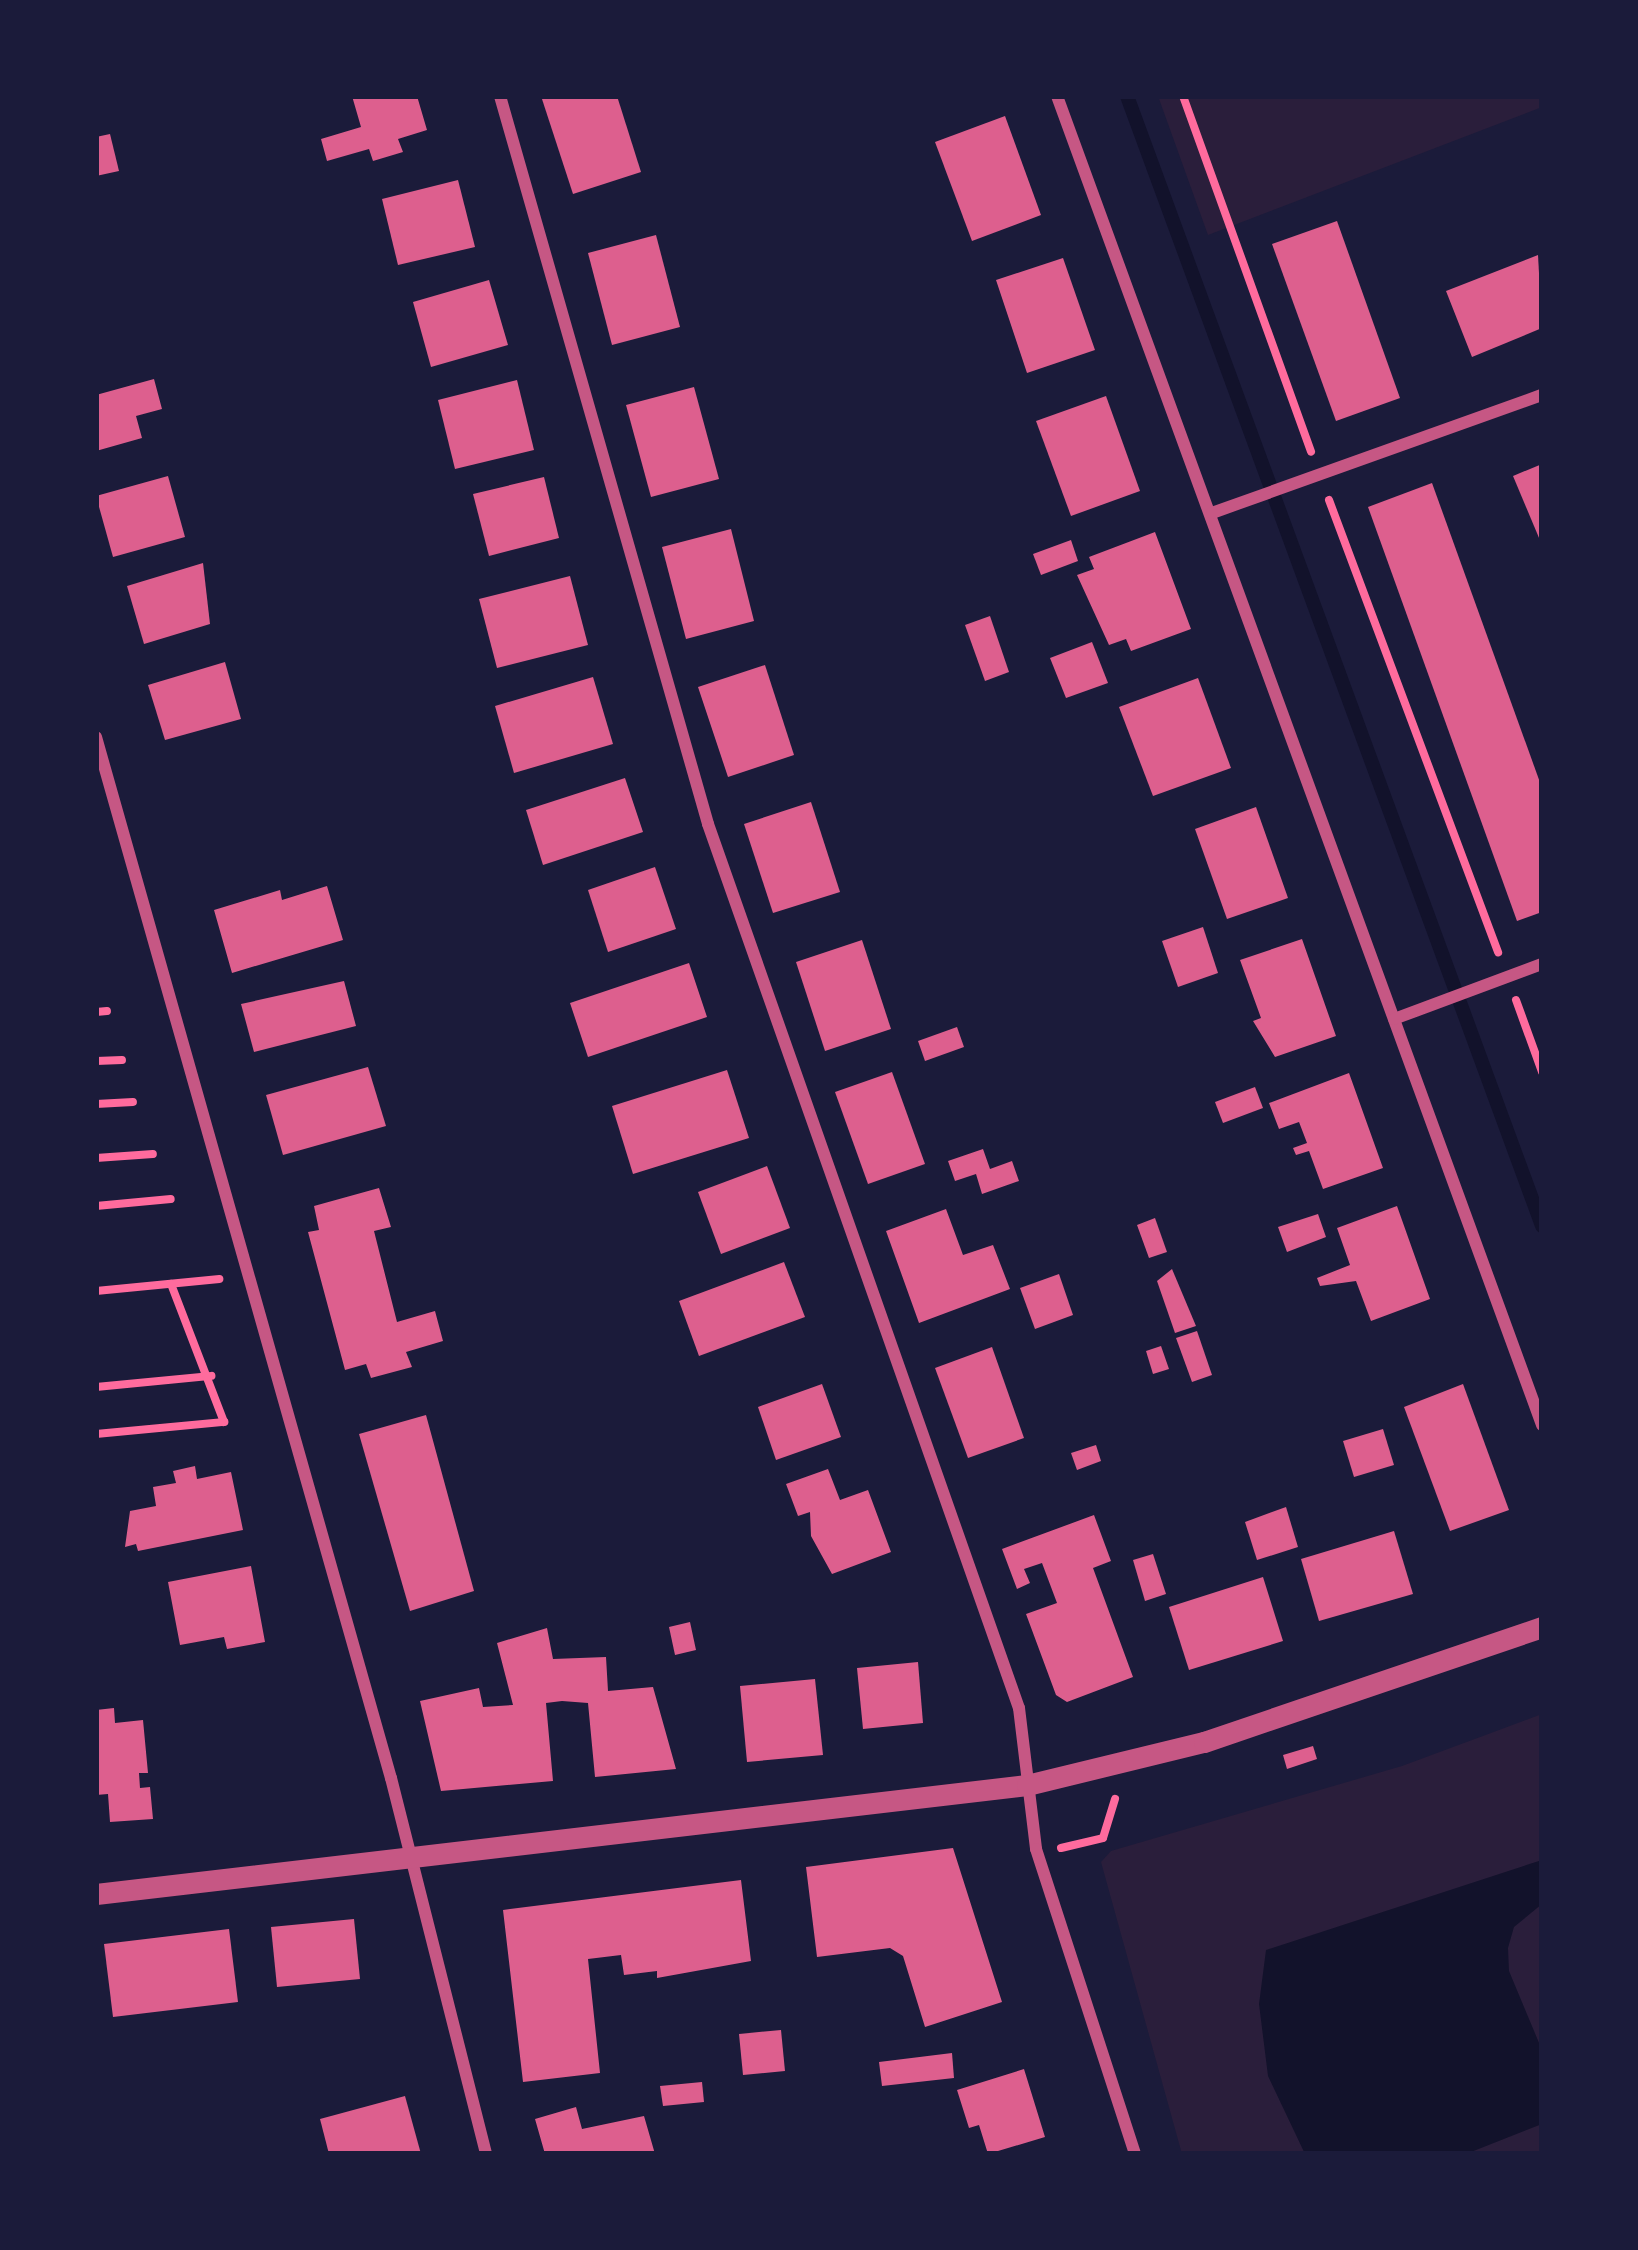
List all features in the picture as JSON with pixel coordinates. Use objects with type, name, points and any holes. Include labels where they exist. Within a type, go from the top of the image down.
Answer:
[{"type":"street","points":[[500,96],[708,824],[1018,1708],[1036,1849],[1135,2154]]},
{"type":"street","points":[[1057,96],[1542,1425]]},
{"type":"street","points":[[1212,513],[1542,394]]},
{"type":"street","points":[[96,737],[411,1856],[486,2154]]},
{"type":"street","points":[[1394,1019],[1542,964]]},
{"type":"street","points":[[96,1894],[1027,1784],[1115,1766],[1542,1627]]},
{"type":"path","points":[[1183,96],[1542,1072]]},
{"type":"path","points":[[96,1012],[107,1011]]},
{"type":"path","points":[[96,1061],[122,1060]]},
{"type":"path","points":[[96,1105],[133,1102]]},
{"type":"path","points":[[96,1158],[152,1154]]},
{"type":"path","points":[[96,1206],[171,1199]]},
{"type":"path","points":[[96,1291],[250,1276]]},
{"type":"path","points":[[96,1434],[224,1422],[211,1376],[171,1284]]},
{"type":"path","points":[[96,1387],[211,1376]]},
{"type":"path","points":[[1036,1849],[1089,1847],[1103,1838],[1115,1816],[1115,1766]]},
{"type":"shaded area","points":[[1158,96],[1542,96],[1542,107],[1208,235]]},
{"type":"shaded area","points":[[1542,1714],[1542,2154],[1182,2154],[1101,1862],[1111,1851],[1402,1766]]},
{"type":"shaded area","points":[[1542,1860],[1542,1904],[1514,1927],[1508,1948],[1509,1971],[1542,2050],[1542,2124],[1466,2154],[1305,2154],[1268,2076],[1259,2004],[1266,1950]]},
{"type":"building","points":[[352,96],[417,96],[427,130],[398,139],[403,152],[373,161],[369,149],[327,161],[321,139],[361,127]]},
{"type":"building","points":[[541,96],[617,96],[641,172],[573,194]]},
{"type":"building","points":[[1005,116],[1041,215],[972,241],[935,142]]},
{"type":"building","points":[[110,134],[119,171],[96,176],[96,137]]},
{"type":"building","points":[[458,180],[475,247],[398,265],[382,199]]},
{"type":"building","points":[[1337,221],[1400,398],[1336,421],[1272,244]]},
{"type":"building","points":[[656,235],[680,327],[612,345],[588,253]]},
{"type":"building","points":[[1538,255],[1542,328],[1472,357],[1446,291]]},
{"type":"building","points":[[1063,258],[1095,350],[1027,373],[996,280]]},
{"type":"building","points":[[489,280],[508,345],[431,367],[413,302]]},
{"type":"building","points":[[154,379],[162,409],[136,416],[142,438],[96,451],[96,395]]},
{"type":"building","points":[[517,380],[534,450],[455,469],[438,400]]},
{"type":"building","points":[[694,387],[719,479],[651,497],[626,405]]},
{"type":"building","points":[[1106,396],[1140,491],[1071,516],[1036,421]]},
{"type":"building","points":[[1542,464],[1542,545],[1513,476]]},
{"type":"building","points":[[168,476],[185,537],[113,557],[96,496]]},
{"type":"building","points":[[544,477],[559,538],[489,556],[473,494]]},
{"type":"building","points":[[1432,483],[1542,788],[1542,912],[1517,921],[1368,507]]},
{"type":"building","points":[[731,529],[754,621],[686,639],[662,547]]},
{"type":"building","points":[[1155,532],[1191,629],[1131,651],[1126,639],[1109,645],[1077,575],[1094,569],[1089,557]]},
{"type":"building","points":[[1071,540],[1078,561],[1041,575],[1033,554]]},
{"type":"building","points":[[203,563],[210,624],[144,644],[127,586]]},
{"type":"building","points":[[570,576],[588,645],[497,668],[479,599]]},
{"type":"building","points":[[990,616],[1009,672],[985,681],[965,625]]},
{"type":"building","points":[[1092,642],[1108,683],[1066,698],[1050,658]]},
{"type":"building","points":[[225,662],[241,719],[165,740],[148,685]]},
{"type":"building","points":[[765,665],[794,755],[728,777],[698,687]]},
{"type":"building","points":[[593,677],[613,744],[514,773],[495,706]]},
{"type":"building","points":[[1198,678],[1231,768],[1153,796],[1119,707]]},
{"type":"building","points":[[625,778],[643,832],[543,865],[526,810]]},
{"type":"building","points":[[811,802],[840,892],[773,913],[744,824]]},
{"type":"building","points":[[1256,807],[1288,898],[1227,919],[1195,829]]},
{"type":"building","points":[[655,867],[676,929],[608,952],[588,890]]},
{"type":"building","points":[[327,886],[343,940],[232,973],[214,910],[280,890],[282,900]]},
{"type":"building","points":[[1203,927],[1218,973],[1178,987],[1162,941]]},
{"type":"building","points":[[1302,939],[1336,1036],[1275,1057],[1253,1021],[1261,1018],[1240,960]]},
{"type":"building","points":[[862,940],[891,1029],[825,1051],[796,962]]},
{"type":"building","points":[[689,963],[707,1017],[588,1057],[570,1003]]},
{"type":"building","points":[[344,981],[356,1026],[254,1052],[241,1004]]},
{"type":"building","points":[[957,1027],[964,1047],[925,1061],[918,1041]]},
{"type":"building","points":[[368,1067],[386,1126],[283,1155],[266,1095]]},
{"type":"building","points":[[727,1070],[749,1138],[633,1174],[612,1106]]},
{"type":"building","points":[[892,1072],[925,1164],[868,1184],[835,1092]]},
{"type":"building","points":[[1349,1073],[1383,1168],[1323,1189],[1309,1151],[1296,1155],[1293,1148],[1307,1143],[1299,1122],[1279,1129],[1269,1103]]},
{"type":"building","points":[[1255,1087],[1263,1108],[1223,1123],[1215,1102]]},
{"type":"building","points":[[983,1149],[990,1169],[1012,1161],[1019,1181],[982,1194],[976,1174],[955,1181],[948,1161]]},
{"type":"building","points":[[767,1166],[790,1228],[721,1254],[698,1192]]},
{"type":"building","points":[[379,1188],[391,1227],[374,1231],[397,1322],[435,1311],[443,1341],[406,1352],[412,1367],[371,1378],[366,1364],[345,1370],[308,1232],[319,1230],[314,1206]]},
{"type":"building","points":[[1397,1206],[1430,1299],[1371,1321],[1356,1281],[1320,1286],[1317,1278],[1350,1265],[1337,1228]]},
{"type":"building","points":[[946,1209],[963,1255],[993,1245],[1010,1289],[919,1323],[886,1231]]},
{"type":"building","points":[[1318,1214],[1326,1237],[1287,1252],[1278,1227]]},
{"type":"building","points":[[1155,1218],[1167,1252],[1149,1258],[1137,1225]]},
{"type":"building","points":[[784,1262],[805,1317],[699,1356],[679,1301]]},
{"type":"building","points":[[1172,1269],[1196,1326],[1175,1333],[1157,1281]]},
{"type":"building","points":[[1059,1274],[1073,1315],[1035,1329],[1020,1288]]},
{"type":"building","points":[[1197,1331],[1212,1375],[1192,1382],[1176,1338]]},
{"type":"building","points":[[1161,1346],[1169,1369],[1153,1374],[1146,1351]]},
{"type":"building","points":[[992,1347],[1024,1438],[968,1458],[935,1368]]},
{"type":"building","points":[[822,1384],[841,1437],[776,1460],[758,1407]]},
{"type":"building","points":[[1463,1384],[1509,1510],[1450,1531],[1404,1407]]},
{"type":"building","points":[[426,1415],[474,1591],[410,1611],[359,1434]]},
{"type":"building","points":[[1383,1429],[1394,1465],[1354,1477],[1343,1441]]},
{"type":"building","points":[[1096,1445],[1101,1461],[1077,1470],[1071,1453]]},
{"type":"building","points":[[195,1466],[197,1479],[231,1472],[243,1530],[138,1551],[136,1544],[125,1547],[130,1511],[156,1506],[153,1487],[176,1483],[173,1471]]},
{"type":"building","points":[[828,1469],[840,1500],[868,1490],[891,1552],[832,1574],[811,1536],[810,1512],[798,1516],[786,1484]]},
{"type":"building","points":[[1286,1507],[1298,1547],[1257,1560],[1245,1522]]},
{"type":"building","points":[[1094,1515],[1111,1561],[1093,1568],[1133,1677],[1067,1702],[1056,1695],[1026,1614],[1057,1603],[1042,1563],[1024,1569],[1030,1583],[1017,1589],[1002,1549]]},
{"type":"building","points":[[1394,1531],[1413,1594],[1319,1621],[1301,1559]]},
{"type":"building","points":[[1153,1554],[1166,1594],[1145,1601],[1133,1560]]},
{"type":"building","points":[[251,1566],[265,1642],[227,1649],[224,1637],[180,1645],[168,1582]]},
{"type":"building","points":[[1263,1577],[1283,1641],[1189,1670],[1169,1607]]},
{"type":"building","points":[[690,1622],[696,1650],[675,1655],[669,1627]]},
{"type":"building","points":[[547,1628],[553,1659],[606,1657],[608,1691],[653,1687],[676,1769],[595,1777],[588,1703],[562,1701],[546,1703],[553,1781],[441,1791],[420,1701],[479,1688],[483,1707],[513,1705],[497,1643]]},
{"type":"building","points":[[918,1662],[923,1723],[863,1729],[857,1668]]},
{"type":"building","points":[[815,1679],[823,1755],[747,1762],[740,1686]]},
{"type":"building","points":[[114,1708],[115,1723],[143,1720],[148,1773],[139,1773],[140,1788],[150,1787],[153,1819],[110,1822],[108,1794],[96,1795],[96,1710]]},
{"type":"building","points":[[1313,1746],[1317,1759],[1287,1769],[1283,1755]]},
{"type":"building","points":[[953,1848],[1002,2002],[925,2027],[903,1956],[890,1948],[817,1957],[806,1867]]},
{"type":"building","points":[[741,1880],[751,1961],[657,1978],[657,1971],[624,1975],[621,1955],[588,1959],[600,2073],[523,2082],[503,1910]]},
{"type":"building","points":[[354,1919],[360,1979],[277,1987],[271,1927]]},
{"type":"building","points":[[229,1929],[238,2002],[113,2017],[104,1944]]},
{"type":"building","points":[[781,2030],[785,2071],[743,2075],[739,2034]]},
{"type":"building","points":[[952,2053],[954,2078],[882,2086],[879,2062]]},
{"type":"building","points":[[1024,2069],[1045,2137],[988,2154],[979,2125],[969,2128],[957,2090]]},
{"type":"building","points":[[702,2082],[704,2102],[663,2106],[660,2086]]},
{"type":"building","points":[[405,2096],[421,2154],[329,2154],[320,2119]]},
{"type":"building","points":[[576,2107],[582,2129],[644,2116],[655,2154],[545,2154],[535,2119]]},
{"type":"waterway","points":[[1127,96],[1542,1226]]}]
